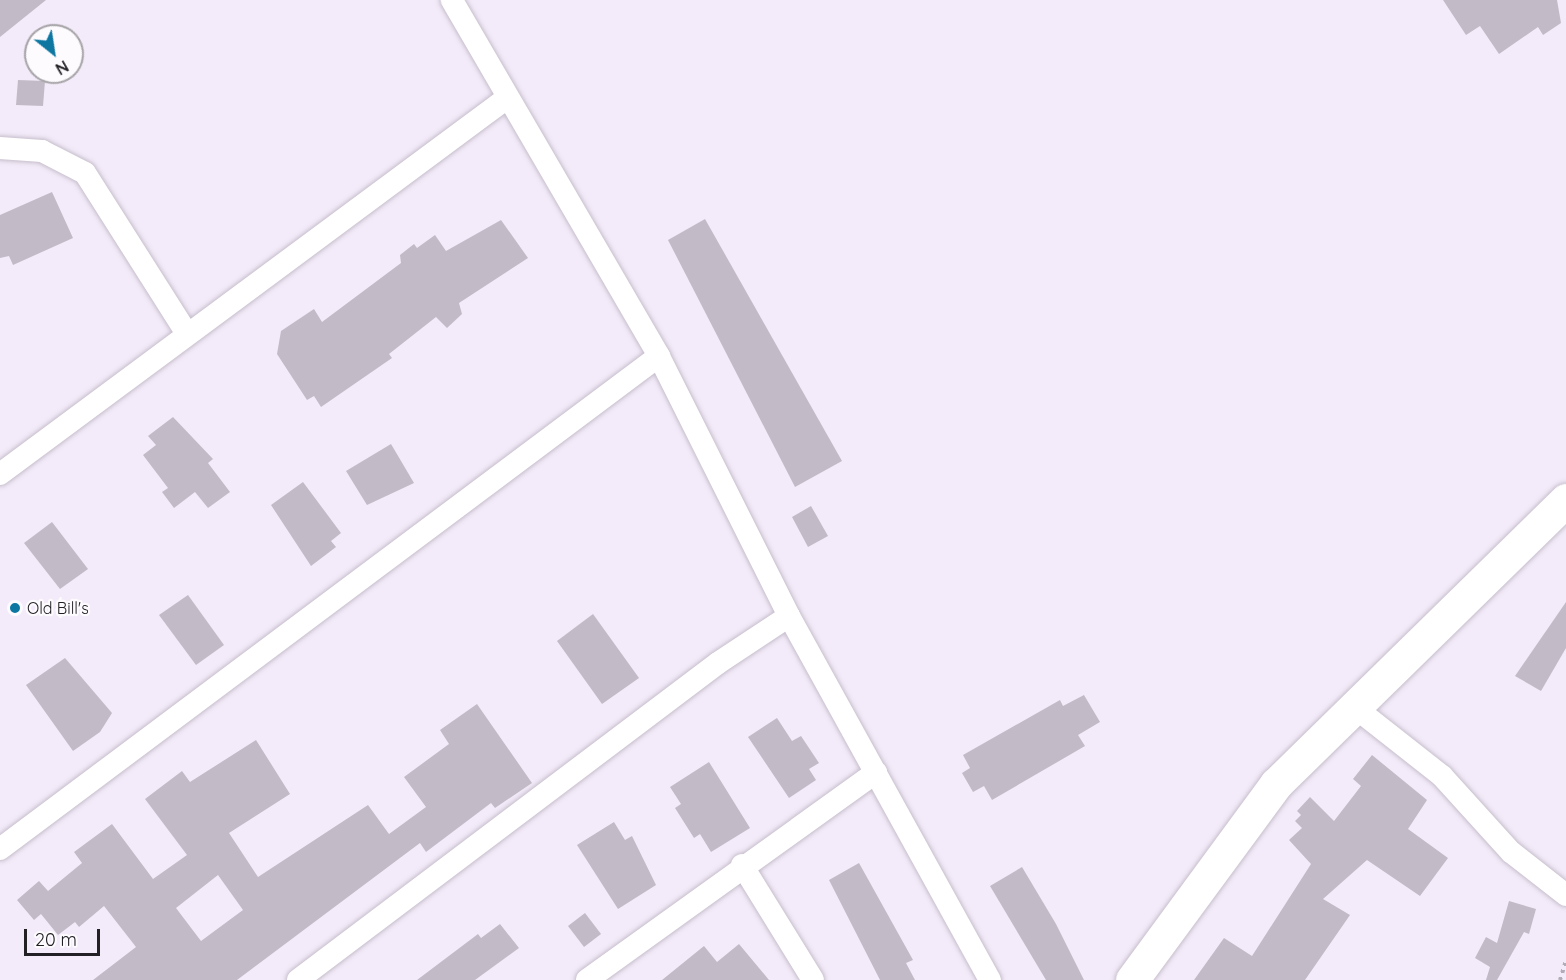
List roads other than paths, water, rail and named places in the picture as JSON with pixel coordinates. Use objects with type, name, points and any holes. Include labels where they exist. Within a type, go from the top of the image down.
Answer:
[{"type":"street","points":[[452,0],[659,356],[789,616],[990,980]]},
{"type":"street","points":[[0,474],[186,332],[507,98]]},
{"type":"street","points":[[0,148],[42,151],[85,173],[186,332]]},
{"type":"street","points":[[0,849],[659,356]]},
{"type":"street","points":[[1132,980],[1276,784],[1353,706],[1566,500]]},
{"type":"street","points":[[298,980],[789,616]]},
{"type":"street","points":[[1353,706],[1442,776],[1511,852],[1566,895]]},
{"type":"street","points":[[587,980],[742,865],[876,772]]},
{"type":"street","points":[[742,865],[813,980]]},
{"type":"place","name":"Old Bill's","points":[[15,608]]}]
